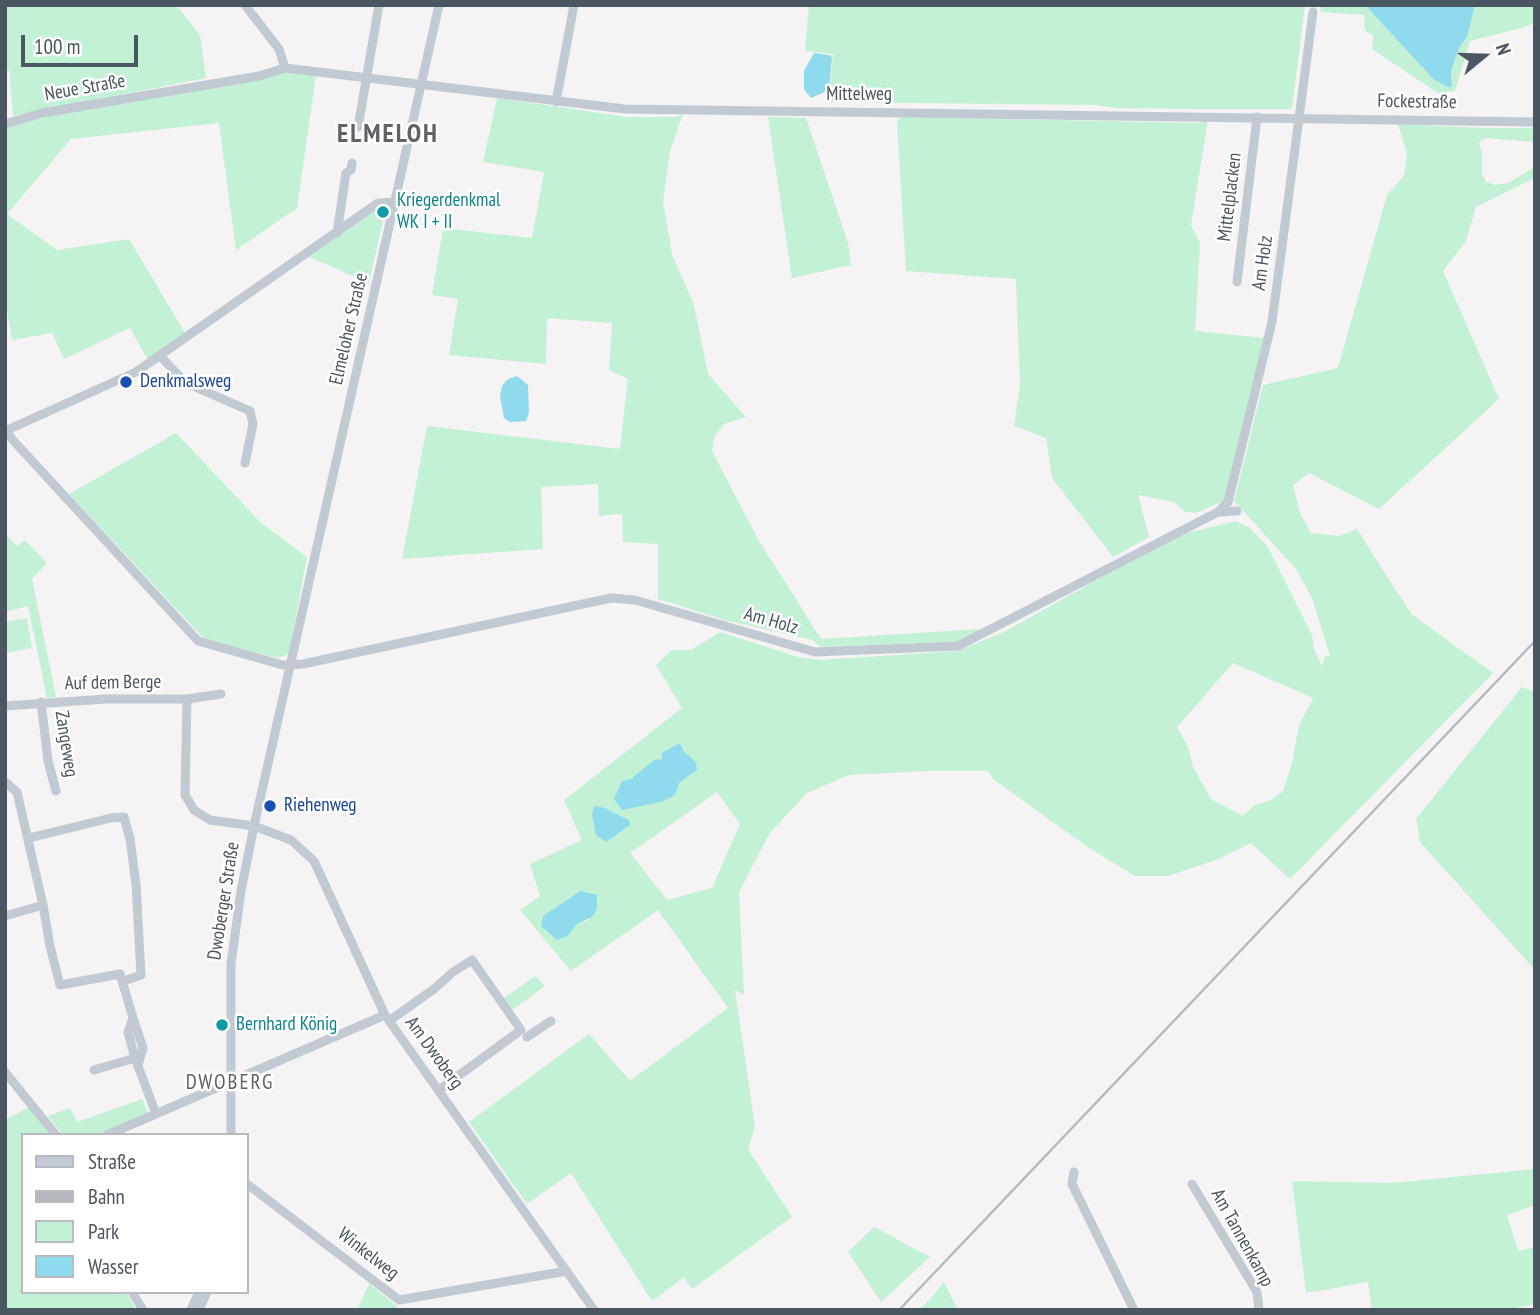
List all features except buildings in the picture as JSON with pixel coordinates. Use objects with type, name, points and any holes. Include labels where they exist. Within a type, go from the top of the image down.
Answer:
[{"type":"street","points":[[245,5],[279,49],[285,68]]},
{"type":"street","points":[[358,127],[379,5]]},
{"type":"street","name":"Elmeloher Straße","points":[[289,678],[419,85],[439,5]]},
{"type":"street","points":[[556,102],[574,5]]},
{"type":"street","name":"Am Holz","points":[[292,663],[611,598],[635,600],[815,652],[958,646],[1218,512],[1228,502],[1272,322],[1313,12]]},
{"type":"street","name":"Neue Straße","points":[[5,124],[42,113],[259,76],[285,68],[419,85]]},
{"type":"street","name":"Mittelweg","points":[[419,85],[625,109],[1300,117]]},
{"type":"street","name":"Mittelplacken","points":[[1237,282],[1257,117]]},
{"type":"street","name":"Fockestraße","points":[[1300,117],[1535,121]]},
{"type":"street","points":[[337,233],[346,173],[351,170],[352,163]]},
{"type":"street","points":[[292,663],[283,665],[198,641],[6,431],[125,378],[378,203],[394,202]]},
{"type":"street","points":[[160,356],[186,383],[250,411],[253,424],[246,463]]},
{"type":"street","name":"Am Holz","points":[[1218,512],[1237,511]]},
{"type":"street","name":"Dwoberger Straße","points":[[231,1133],[233,935],[254,826],[289,678]]},
{"type":"street","name":"Auf dem Berge","points":[[5,706],[106,699],[187,699],[221,694]]},
{"type":"street","name":"Am Dwoberg","points":[[187,699],[185,795],[194,810],[210,820],[254,826],[291,839],[314,861],[387,1018],[594,1310]]},
{"type":"street","name":"Zangeweg","points":[[41,702],[48,761],[56,792]]},
{"type":"street","points":[[5,782],[17,792],[60,985],[120,974],[143,1048],[136,1062],[156,1114]]},
{"type":"street","points":[[29,838],[124,817],[136,884],[141,975],[124,981]]},
{"type":"street","points":[[5,916],[43,905]]},
{"type":"street","points":[[112,1133],[387,1018],[434,989],[471,960],[526,1036]]},
{"type":"street","points":[[439,1090],[551,1021]]},
{"type":"street","points":[[94,1070],[136,1062]]},
{"type":"street","points":[[5,1072],[54,1133]]},
{"type":"street","points":[[1074,1172],[1072,1184],[1134,1310]]},
{"type":"street","name":"Am Tannenkamp","points":[[1192,1184],[1257,1292],[1259,1310]]},
{"type":"street","name":"Winkelweg","points":[[248,1185],[399,1300],[567,1271]]},
{"type":"street","points":[[133,1294],[143,1310]]},
{"type":"street","points":[[191,1310],[198,1294]]},
{"type":"street","points":[[199,1310],[206,1294]]},
{"type":"green space","points":[[5,5],[176,5],[200,35],[206,78],[13,116],[9,70],[5,70]]},
{"type":"green space","points":[[809,5],[1305,5],[1292,109],[1199,109],[829,102],[833,54],[805,51]]},
{"type":"green space","points":[[1321,5],[1365,5],[1433,79],[1449,88],[1452,86],[1451,71],[1459,48],[1467,37],[1475,5],[1534,5],[1535,22],[1470,41],[1455,91],[1438,93],[1372,49],[1373,35],[1365,31],[1364,15],[1320,12]]},
{"type":"green space","points":[[288,72],[316,75],[297,208],[236,250],[219,123],[71,139],[7,214],[57,250],[129,239],[185,333],[148,360],[130,328],[64,359],[52,333],[12,340],[5,299],[5,128],[41,117]]},
{"type":"green space","points":[[497,98],[627,117],[676,117],[683,114],[670,151],[663,202],[672,254],[694,305],[708,374],[746,417],[724,424],[714,437],[712,451],[759,541],[821,639],[982,629],[957,642],[821,647],[812,640],[725,620],[658,599],[658,544],[623,542],[622,514],[599,516],[598,484],[541,487],[543,549],[402,559],[427,426],[620,449],[628,379],[609,370],[612,323],[547,318],[546,364],[449,355],[458,299],[432,295],[443,228],[532,238],[544,172],[483,162]]},
{"type":"green space","points":[[768,117],[806,118],[848,243],[851,265],[792,278]]},
{"type":"green space","points":[[902,117],[1200,123],[1208,120],[1191,225],[1200,243],[1195,331],[1265,338],[1226,500],[1196,513],[1185,512],[1174,502],[1138,495],[1149,537],[1113,557],[1052,478],[1046,438],[1014,426],[1020,384],[1016,279],[906,271],[897,120]]},
{"type":"green space","points":[[1398,124],[1535,128],[1535,142],[1486,138],[1479,142],[1482,174],[1486,182],[1495,185],[1508,183],[1535,167],[1535,178],[1476,207],[1466,241],[1443,271],[1499,399],[1379,509],[1309,473],[1293,485],[1300,513],[1311,533],[1340,536],[1357,529],[1411,614],[1493,673],[1290,879],[1251,843],[1216,860],[1168,876],[1135,876],[1086,846],[993,779],[988,771],[849,775],[807,793],[769,834],[739,892],[744,995],[735,990],[755,1127],[748,1149],[792,1217],[692,1289],[684,1277],[652,1301],[571,1173],[527,1204],[469,1122],[589,1034],[630,1081],[728,1008],[658,910],[571,971],[520,910],[540,896],[530,864],[582,840],[564,800],[682,708],[656,665],[672,650],[691,650],[720,632],[798,657],[821,660],[957,651],[1004,632],[1175,536],[1236,521],[1250,528],[1268,547],[1312,635],[1314,649],[1322,666],[1325,656],[1330,656],[1312,598],[1296,569],[1234,501],[1263,385],[1338,368],[1387,195],[1404,176],[1407,154]],"holes":[[[1233,663],[1313,698],[1299,725],[1292,763],[1283,791],[1271,800],[1255,805],[1242,816],[1211,799],[1193,767],[1189,749],[1177,727]],[[681,743],[697,770],[679,783],[622,781],[631,780],[663,759]],[[717,792],[740,824],[712,888],[667,900],[630,853]],[[579,891],[589,920],[576,925],[544,916]]]},
{"type":"green space","points":[[378,208],[385,212],[369,283],[309,257]]},
{"type":"green space","points":[[176,433],[261,523],[307,557],[289,654],[278,658],[205,640],[69,494]]},
{"type":"green space","points":[[5,534],[17,546],[25,540],[47,563],[32,579],[56,697],[47,698],[28,606],[5,612]]},
{"type":"green space","points":[[27,618],[32,648],[5,653],[5,622]]},
{"type":"green space","points":[[1522,687],[1535,692],[1535,970],[1420,842],[1416,819]]},
{"type":"green space","points":[[535,976],[545,986],[512,1010],[503,999]]},
{"type":"green space","points":[[142,1099],[148,1113],[102,1133],[61,1133],[48,1116],[70,1108],[77,1122]]},
{"type":"green space","points":[[29,1107],[48,1133],[21,1133],[21,1294],[127,1294],[136,1310],[5,1310],[5,1120]]},
{"type":"green space","points":[[1535,1169],[1535,1205],[1507,1215],[1518,1251],[1535,1247],[1535,1304],[1506,1310],[1372,1310],[1368,1282],[1306,1293],[1292,1181],[1392,1183]]},
{"type":"green space","points":[[874,1227],[930,1257],[881,1302],[848,1252]]},
{"type":"green space","points":[[944,1282],[958,1310],[919,1310],[932,1297]]},
{"type":"green space","points":[[369,1284],[397,1306],[395,1310],[357,1310]]},
{"type":"water","points":[[1365,5],[1475,5],[1467,37],[1459,48],[1451,71],[1452,86],[1449,88],[1433,79]]},
{"type":"water","points":[[814,53],[832,57],[829,90],[811,98],[804,89],[804,71]]},
{"type":"water","points":[[517,376],[528,385],[529,413],[526,421],[510,422],[504,418],[500,397],[502,386],[508,379]]},
{"type":"water","points":[[680,743],[684,752],[696,762],[697,770],[679,783],[675,795],[661,802],[622,810],[614,799],[622,781],[631,779],[654,760],[662,759],[662,753]]},
{"type":"water","points":[[594,806],[605,808],[630,821],[630,825],[606,842],[596,835],[592,815]]},
{"type":"water","points":[[580,891],[597,895],[597,909],[593,916],[576,925],[567,936],[557,940],[541,926],[543,916]]},
{"type":"railway","points":[[899,1310],[1535,641]]},
{"type":"place","name":"Kriegerdenkmal WK I + II","points":[[383,212]]},
{"type":"place","name":"Denkmalsweg","points":[[126,382]]},
{"type":"place","name":"Riehenweg","points":[[270,806]]},
{"type":"place","name":"Bernhard König","points":[[222,1025]]},
{"type":"district","name":"ELMELOH","points":[[388,135]]},
{"type":"district","name":"DWOBERG","points":[[230,1083]]}]
